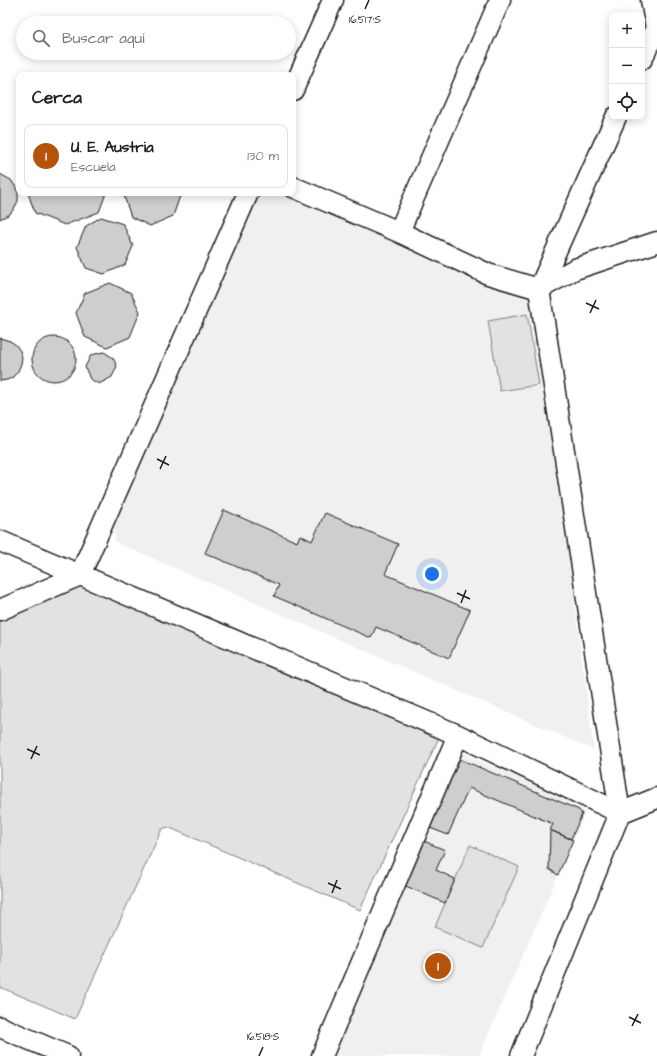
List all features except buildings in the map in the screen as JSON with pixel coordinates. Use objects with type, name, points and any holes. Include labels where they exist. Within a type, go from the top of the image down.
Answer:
[{"type":"street","points":[[296,83],[333,0]]},
{"type":"street","points":[[399,232],[500,0]]},
{"type":"street","points":[[645,53],[656,32],[651,0]]},
{"type":"street","points":[[521,1056],[620,813],[539,289],[615,120]]},
{"type":"street","points":[[296,188],[399,232],[488,274],[539,289],[575,269],[657,242]]},
{"type":"street","points":[[0,610],[80,575],[247,196]]},
{"type":"street","points":[[0,541],[458,735],[620,813],[657,798]]},
{"type":"street","points":[[322,1056],[458,735]]},
{"type":"street","points":[[0,1027],[68,1056]]},
{"type":"shaded area","points":[[296,194],[533,287],[594,750],[115,542],[112,517],[254,196],[296,196]]},
{"type":"shaded area","points":[[527,314],[539,385],[500,391],[488,321]]},
{"type":"shaded area","points":[[80,578],[441,733],[360,910],[168,827],[162,829],[75,1019],[0,987],[0,600]]},
{"type":"shaded area","points":[[458,751],[579,804],[585,813],[479,1056],[319,1056]]},
{"type":"shaded area","points":[[470,845],[519,867],[483,948],[435,927]]},
{"type":"place","name":"U. E. Austria","points":[[438,966]]}]
